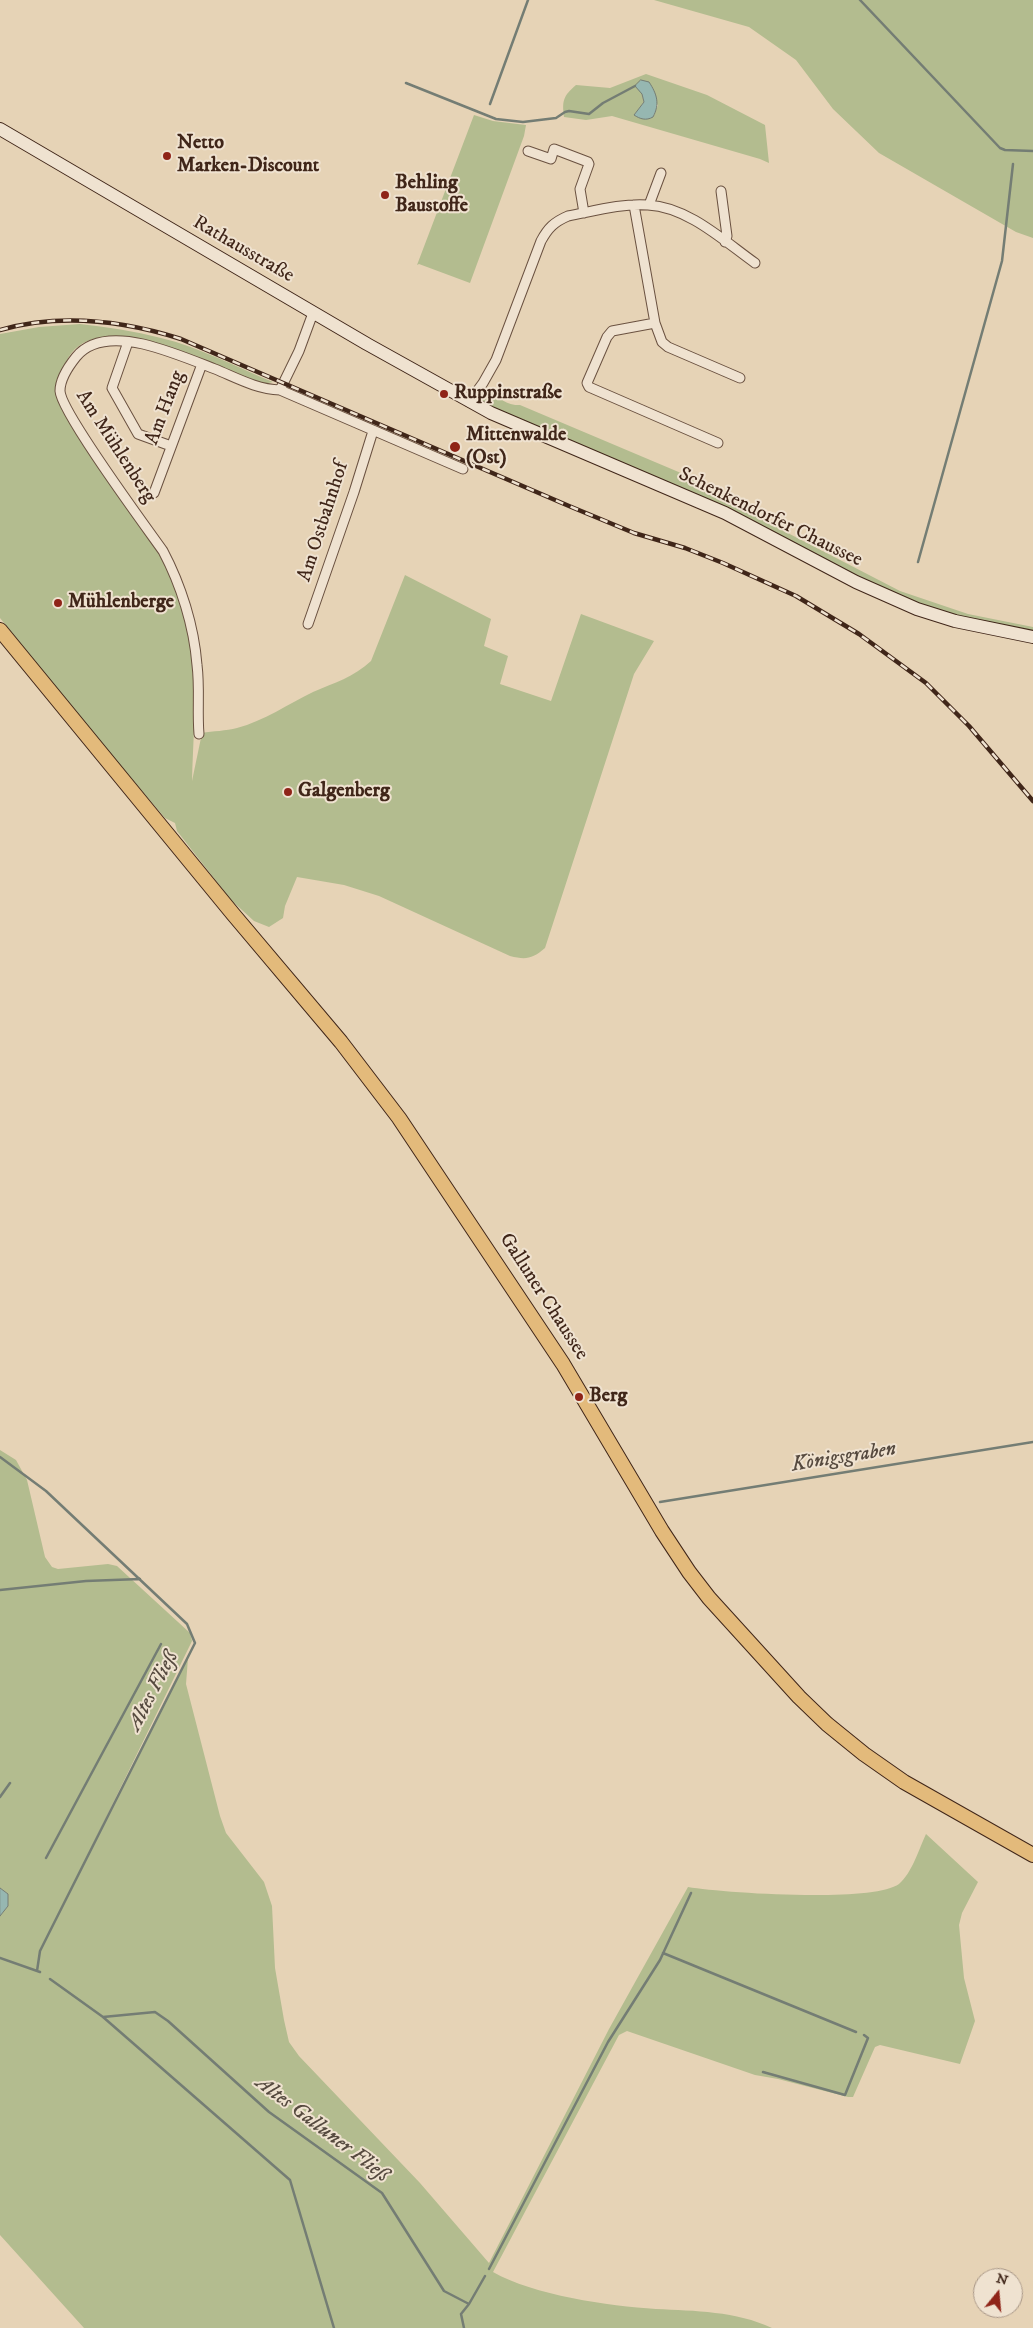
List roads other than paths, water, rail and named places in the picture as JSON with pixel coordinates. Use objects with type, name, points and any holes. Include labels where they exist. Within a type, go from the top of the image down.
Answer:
[{"type":"main road","name":"Rathausstraße","points":[[0,129],[469,402]]},
{"type":"main road","name":"Schenkendorfer Chaussee","points":[[469,402],[518,426],[730,515],[856,582],[917,609],[955,622],[1033,637]]},
{"type":"main road","name":"Galluner Chaussee","points":[[0,630],[370,1079],[404,1125],[480,1237],[588,1404],[662,1532],[688,1572],[743,1637],[799,1697],[857,1748],[904,1782],[1033,1855]]},
{"type":"street","points":[[528,151],[551,159],[554,149],[588,162],[589,164],[580,189],[584,213]]},
{"type":"street","points":[[649,205],[661,173]]},
{"type":"street","points":[[721,191],[727,236],[725,242]]},
{"type":"street","points":[[634,205],[655,323],[662,342],[668,347],[740,378]]},
{"type":"street","points":[[469,402],[483,383],[496,360],[546,232],[551,224],[559,220],[584,213],[634,205],[649,205],[684,215],[755,263]]},
{"type":"street","points":[[314,313],[299,351],[280,390],[463,469]]},
{"type":"street","points":[[655,323],[612,331],[606,337],[587,383],[589,387],[718,443]]},
{"type":"street","name":"Am Mühlenberg","points":[[198,734],[198,666],[194,636],[172,569],[163,551],[70,416],[60,392],[65,374],[78,355],[98,342],[128,342],[154,347],[258,387],[280,390]]},
{"type":"street","points":[[128,342],[112,388],[138,434],[171,446]]},
{"type":"street","name":"Am Hang","points":[[154,493],[202,364]]},
{"type":"street","name":"Am Ostbahnhof","points":[[308,624],[354,492],[372,431]]},
{"type":"water","points":[[641,80],[649,82],[657,99],[653,117],[648,119],[634,115],[644,102],[642,94],[635,86]]},
{"type":"water","points":[[0,1888],[8,1894],[8,1906],[0,1916]]},
{"type":"waterway","points":[[490,104],[528,0]]},
{"type":"waterway","points":[[860,0],[1000,148],[1005,150],[1033,151]]},
{"type":"waterway","points":[[406,83],[496,119],[523,122],[556,118],[569,111],[589,114],[603,103],[635,86]]},
{"type":"waterway","points":[[918,562],[1002,261],[1013,164]]},
{"type":"waterway","name":"Königsgraben","points":[[660,1502],[1033,1442]]},
{"type":"waterway","name":"Altes Fließ","points":[[0,1457],[46,1491],[187,1624],[195,1643],[40,1951],[37,1971]]},
{"type":"waterway","points":[[0,1590],[86,1581],[140,1579]]},
{"type":"waterway","points":[[46,1858],[161,1644]]},
{"type":"waterway","points":[[0,1797],[10,1783]]},
{"type":"waterway","points":[[489,2269],[608,2042],[660,1960],[691,1893]]},
{"type":"waterway","points":[[663,1953],[856,2032]]},
{"type":"waterway","name":"Altes Galluner Fließ","points":[[0,1958],[40,1972]]},
{"type":"waterway","name":"Altes Galluner Fließ","points":[[50,1979],[103,2017],[155,2012],[168,2021],[269,2112],[382,2193],[444,2291],[469,2304],[461,2314],[464,2328]]},
{"type":"waterway","name":"Altes Galluner Fließ","points":[[103,2017],[290,2180],[334,2328]]},
{"type":"waterway","points":[[763,2072],[845,2095],[868,2038],[864,2035]]},
{"type":"waterway","points":[[469,2304],[485,2276]]},
{"type":"railway","points":[[0,330],[46,322],[68,320],[91,321],[136,327],[181,339],[569,506],[634,533],[685,548],[723,563],[796,596],[859,634],[926,683],[969,726],[1033,801]]},
{"type":"place","name":"Netto Marken-Discount","points":[[167,156]]},
{"type":"place","name":"Behling Baustoffe","points":[[385,195]]},
{"type":"place","name":"Ruppinstraße","points":[[444,394]]},
{"type":"place","name":"Mittenwalde (Ost)","points":[[455,447]]},
{"type":"place","name":"Mühlenberge","points":[[58,603]]},
{"type":"place","name":"Galgenberg","points":[[288,792]]},
{"type":"place","name":"Berg","points":[[579,1397]]}]
